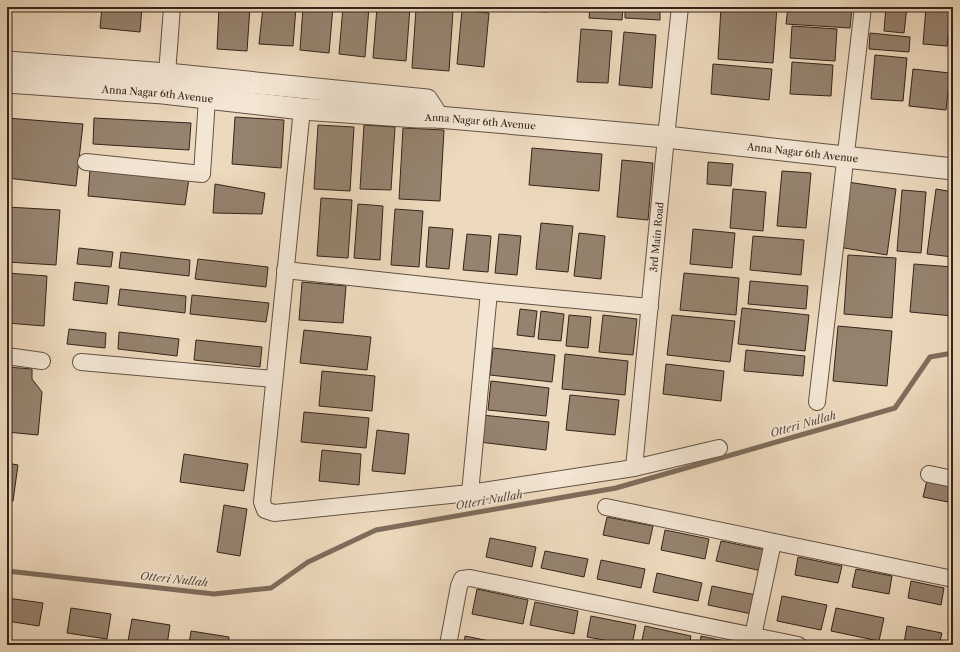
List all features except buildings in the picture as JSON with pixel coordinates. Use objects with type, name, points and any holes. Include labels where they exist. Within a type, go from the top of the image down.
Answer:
[{"type":"street","points":[[167,74],[172,7]]},
{"type":"street","name":"3rd Main Road","points":[[634,468],[680,7]]},
{"type":"street","points":[[817,402],[863,7]]},
{"type":"street","points":[[7,62],[167,74],[427,100],[438,116]]},
{"type":"street","name":"Anna Nagar 6th Avenue","points":[[7,82],[163,93],[302,109],[418,118],[438,116],[666,137],[953,169]]},
{"type":"street","points":[[86,162],[202,174],[208,99]]},
{"type":"street","points":[[302,109],[262,502],[265,510],[274,513],[470,493],[634,468],[718,448]]},
{"type":"street","points":[[286,270],[489,292],[650,307]]},
{"type":"street","points":[[470,493],[489,292]]},
{"type":"street","points":[[7,356],[42,361]]},
{"type":"street","points":[[81,362],[274,379]]},
{"type":"street","points":[[929,474],[953,479]]},
{"type":"street","points":[[606,507],[953,578]]},
{"type":"street","points":[[752,640],[773,542]]},
{"type":"street","points":[[448,645],[459,586],[462,579],[470,578],[752,640],[798,645]]},
{"type":"waterway","name":"Otteri Nullah","points":[[7,571],[214,594],[271,588],[308,562],[376,530],[616,488],[895,408],[930,357],[953,353]]}]
